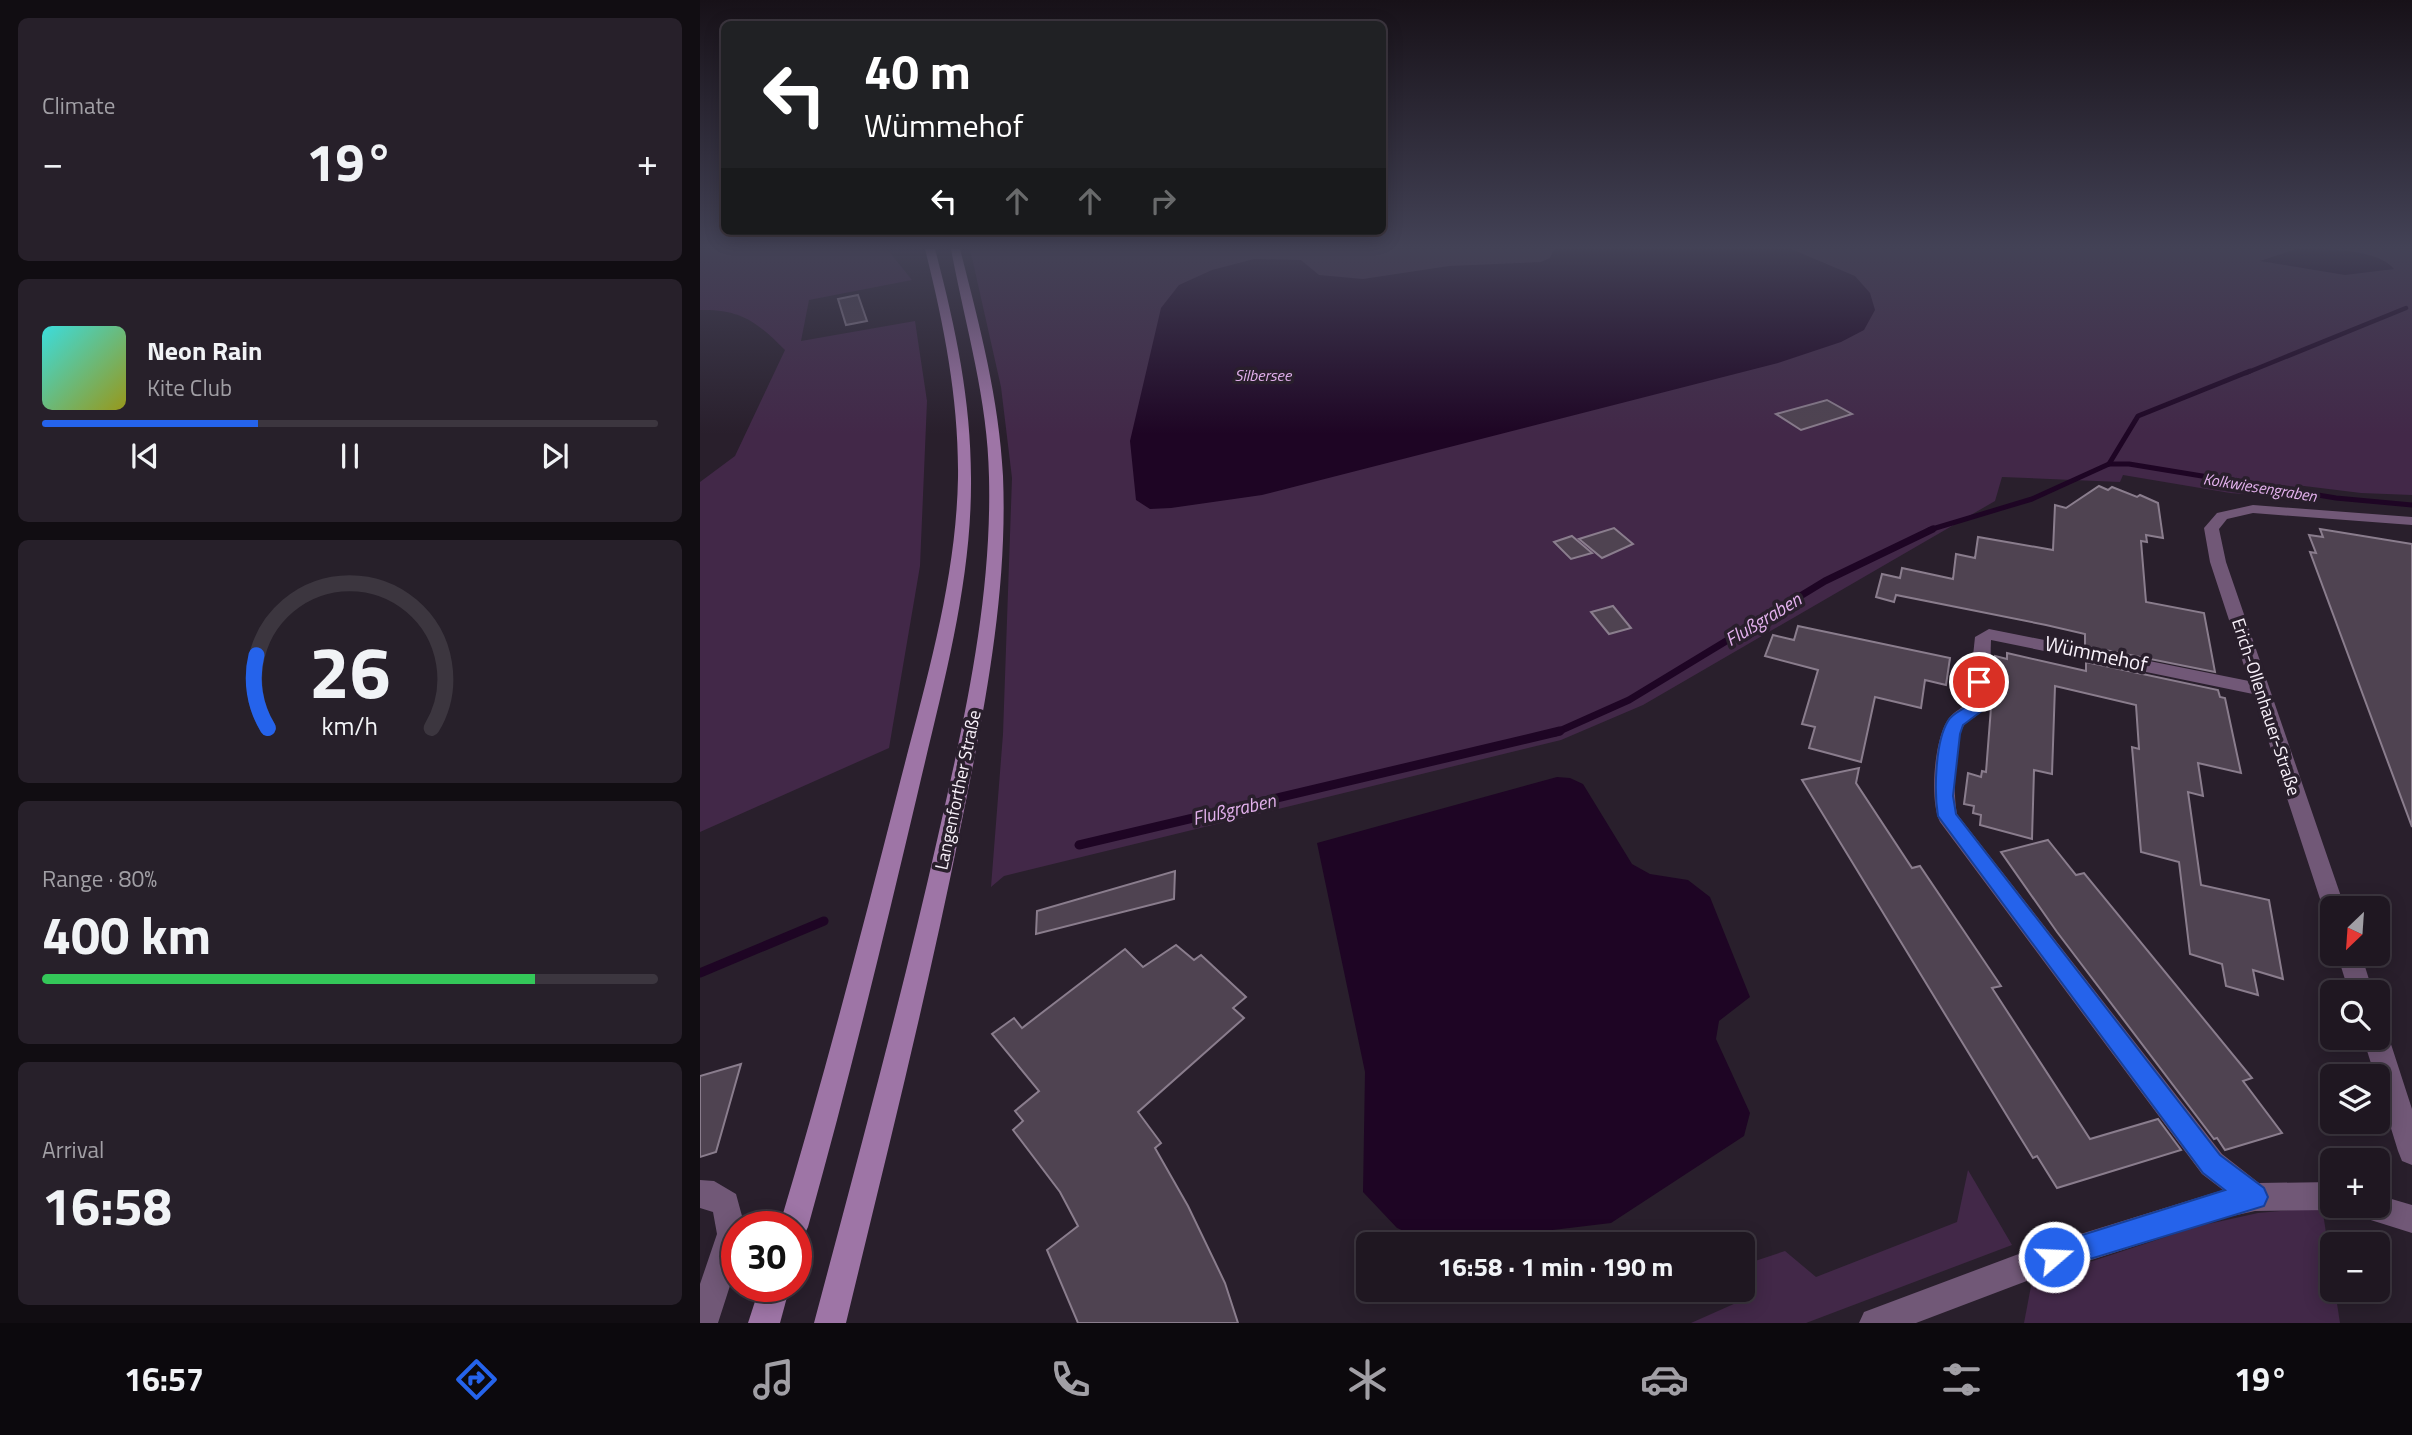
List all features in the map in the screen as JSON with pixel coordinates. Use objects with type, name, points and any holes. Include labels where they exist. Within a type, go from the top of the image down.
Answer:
[{"type":"main road","points":[[797,1211],[888,874],[932,697],[955,579],[964,486],[964,437],[956,362],[944,311]]},
{"type":"main road","name":"Langenforther Straße","points":[[830,1323],[945,853],[989,633],[996,480],[988,389],[970,311]]},
{"type":"main road","points":[[764,1323],[770,1302]]},
{"type":"street","name":"Erich-Ollenhauer-Straße","points":[[2330,896],[2211,538],[2215,521],[2230,513],[2272,509],[2412,521]]},
{"type":"street","name":"Wümmehof","points":[[2255,1197],[2211,1164],[1947,816],[1944,796],[1951,734],[1956,722],[1972,712],[1977,704],[1983,637],[1989,634],[2260,689]]},
{"type":"street","points":[[2380,1050],[2412,1151]]},
{"type":"street","points":[[1875,1323],[2119,1234],[2255,1197],[2320,1196]]},
{"type":"street","points":[[702,1323],[732,1234],[713,1199]]},
{"type":"street","points":[[2390,1212],[2412,1219]]},
{"type":"shaded area","points":[[719,311],[807,311],[801,341],[915,321],[927,401],[920,566],[889,748],[700,832],[700,482],[735,456],[785,350],[757,325]]},
{"type":"shaded area","points":[[984,311],[2412,311],[2412,495],[2361,493],[2296,485],[2302,499],[2230,493],[2123,475],[2120,482],[2002,477],[1995,501],[1643,705],[1561,740],[1004,876],[991,887],[1003,734],[1012,478],[1001,387]]},
{"type":"shaded area","points":[[1968,1170],[2012,1245],[1806,1323],[1691,1323],[1736,1302],[1755,1302],[1755,1261],[1785,1251],[1816,1277],[1957,1222]]},
{"type":"shaded area","points":[[2320,1207],[2320,1218],[2324,1218],[2326,1232],[2320,1232],[2320,1302],[2337,1302],[2340,1323],[2024,1323],[2032,1281],[2199,1226],[2258,1213]]},
{"type":"water","name":"Silbersee","points":[[1160,311],[1875,311],[1864,330],[1841,342],[1778,363],[1262,495],[1150,509],[1136,500],[1130,441]]},
{"type":"water","points":[[1557,777],[1570,778],[1583,784],[1632,864],[1650,874],[1688,880],[1710,897],[1750,997],[1719,1021],[1716,1039],[1750,1113],[1744,1136],[1611,1223],[1536,1232],[1406,1232],[1397,1228],[1363,1192],[1365,1072],[1317,843]]},
{"type":"building","points":[[842,311],[863,311],[867,321],[846,325]]},
{"type":"building","points":[[1827,400],[1852,414],[1801,430],[1776,414]]},
{"type":"building","points":[[2099,486],[2108,490],[2112,487],[2137,497],[2140,495],[2158,503],[2163,538],[2146,535],[2147,542],[2141,541],[2146,602],[2204,613],[2215,672],[2085,646],[2085,634],[2046,625],[1896,595],[1894,602],[1876,597],[1882,574],[1900,578],[1902,568],[1953,579],[1956,554],[1975,558],[1978,537],[2053,550],[2055,505],[2066,508]]},
{"type":"building","points":[[1614,528],[1633,544],[1602,558],[1579,539]]},
{"type":"building","points":[[2320,529],[2412,544],[2412,827],[2310,552],[2316,553],[2309,535],[2323,537]]},
{"type":"building","points":[[1572,536],[1592,553],[1571,559],[1554,542]]},
{"type":"building","points":[[1613,606],[1631,628],[1609,634],[1591,612]]},
{"type":"building","points":[[1798,626],[1950,658],[1946,685],[1925,680],[1921,708],[1875,697],[1861,762],[1809,748],[1815,727],[1802,724],[1818,670],[1765,656],[1773,635],[1794,640]]},
{"type":"building","points":[[2007,653],[2086,671],[2086,662],[2218,690],[2220,697],[2225,698],[2241,773],[2198,763],[2203,796],[2188,792],[2201,885],[2269,900],[2283,979],[2253,970],[2258,995],[2226,986],[2222,964],[2190,954],[2179,862],[2141,852],[2132,747],[2139,749],[2136,705],[2055,686],[2052,774],[2034,770],[2032,839],[1980,825],[1981,815],[1973,813],[1974,806],[1964,804],[1968,773],[1981,777],[1982,771],[1986,772],[1995,656],[2007,659]]},
{"type":"building","points":[[1859,768],[1856,783],[1912,868],[1920,866],[2001,986],[1992,988],[2090,1139],[2158,1119],[2181,1150],[2057,1188],[2037,1156],[2033,1158],[1802,780]]},
{"type":"building","points":[[2048,840],[2076,875],[2084,873],[2252,1078],[2243,1081],[2282,1133],[2225,1150],[2217,1138],[2214,1139],[2057,932],[2001,852]]},
{"type":"building","points":[[1175,871],[1174,899],[1036,934],[1037,911]]},
{"type":"building","points":[[1176,945],[1194,960],[1201,955],[1246,997],[1233,1008],[1244,1018],[1138,1112],[1161,1143],[1155,1148],[1188,1206],[1225,1283],[1238,1323],[1078,1323],[1047,1250],[1078,1226],[1060,1192],[1013,1130],[1023,1121],[1015,1111],[1039,1091],[992,1034],[1014,1018],[1022,1028],[1125,949],[1143,967]]},
{"type":"building","points":[[741,1064],[716,1152],[700,1157],[700,1076]]},
{"type":"waterway","name":"Flußgraben","points":[[2246,373],[2399,311]]},
{"type":"waterway","name":"Flußgraben","points":[[2109,464],[2138,416],[2250,371]]},
{"type":"waterway","name":"Flußgraben","points":[[1929,530],[2032,499],[2109,464]]},
{"type":"waterway","name":"Kolkwiesengraben","points":[[2109,464],[2129,464],[2336,498],[2412,505]]},
{"type":"waterway","name":"Flußgraben","points":[[1559,731],[1629,700],[1825,581],[1933,529]]},
{"type":"waterway","name":"Flußgraben","points":[[1079,845],[1559,731]]},
{"type":"waterway","name":"Flußgraben","points":[[1555,733],[1559,731]]},
{"type":"waterway","name":"Flußgraben","points":[[700,973],[824,921]]},
{"type":"route","points":[[1979,682],[1974,710],[1956,722],[1951,734],[1944,796],[1947,816],[2211,1164],[2255,1197],[2119,1234],[2054,1257]]}]
